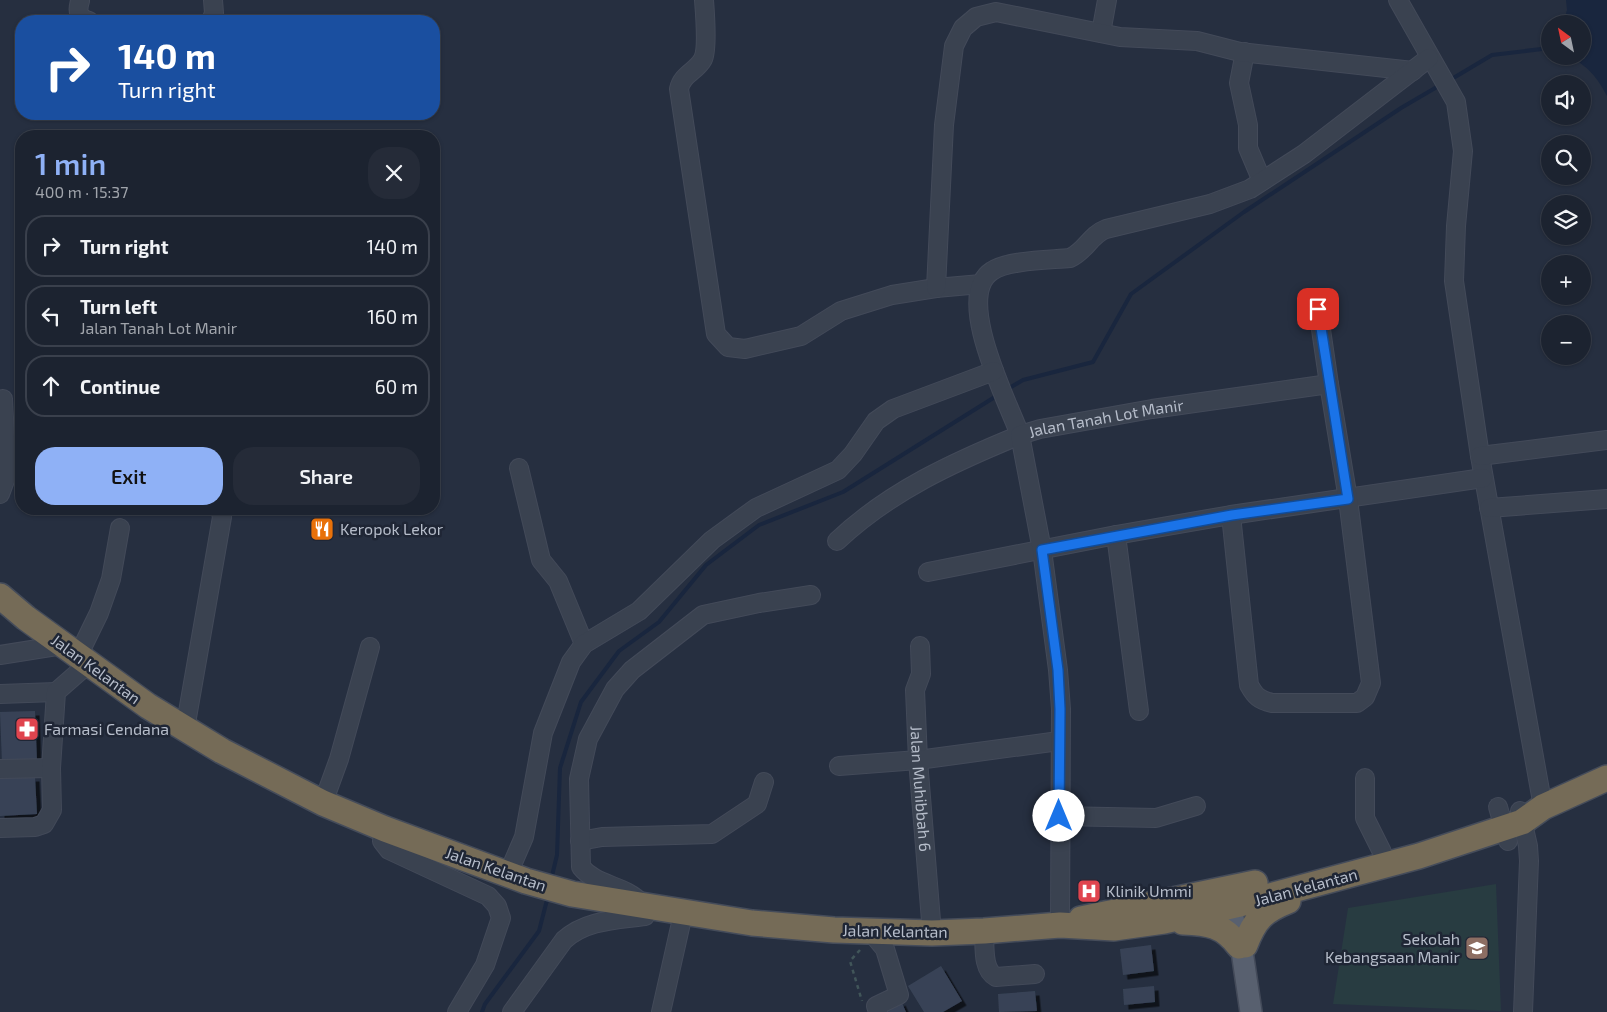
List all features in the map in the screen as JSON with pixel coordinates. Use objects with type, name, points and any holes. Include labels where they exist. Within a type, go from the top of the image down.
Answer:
[{"type":"highway","name":"Jalan Kelantan","points":[[0,596],[76,655],[148,706],[222,751],[323,803],[385,829],[517,877],[572,894],[752,924],[871,932],[932,933],[1060,925],[1114,928],[1164,921],[1233,897],[1375,861],[1514,819],[1607,778]]},
{"type":"highway","points":[[1164,921],[1196,923],[1220,928],[1228,931],[1242,947],[1256,920],[1264,912],[1375,861]]},
{"type":"highway","name":"Jalan Kelantan","points":[[1060,925],[1114,910],[1233,897]]},
{"type":"main road","points":[[1233,897],[1251,1012]]},
{"type":"street","points":[[213,0],[213,15]]},
{"type":"street","points":[[704,0],[704,56],[698,66],[681,82],[679,89],[716,334],[720,341],[728,347],[751,348],[809,333],[828,318],[841,311],[892,295],[936,288],[980,289]]},
{"type":"street","points":[[1101,33],[1107,0]]},
{"type":"street","points":[[1398,0],[1456,102],[1463,151],[1456,226],[1454,281],[1483,478],[1490,508],[1514,819],[1528,861],[1523,1012]]},
{"type":"street","points":[[80,1],[77,10],[80,15]]},
{"type":"street","points":[[936,288],[944,125],[954,46],[963,28],[976,17],[996,12],[1120,37],[1197,41],[1245,52],[1413,70]]},
{"type":"street","points":[[1245,52],[1239,83],[1248,125],[1248,148],[1262,182]]},
{"type":"street","points":[[837,541],[885,502],[938,470],[1020,434],[996,377],[978,319],[980,289],[984,277],[993,270],[1003,266],[1070,258],[1078,254],[1094,235],[1106,229],[1210,204],[1235,196],[1262,182],[1304,154],[1413,70],[1432,61]]},
{"type":"street","points":[[1232,515],[1249,684],[1254,695],[1261,701],[1272,703],[1357,703],[1365,698],[1371,683],[1348,499],[1318,309]]},
{"type":"street","points":[[517,877],[543,733],[571,662],[584,644],[640,611],[712,540],[756,508],[838,470],[853,454],[876,420],[894,409],[996,377]]},
{"type":"street","name":"Jalan Tanah Lot Manir","points":[[1060,925],[1060,709],[1058,670],[1042,550],[1020,434],[1152,409],[1329,384]]},
{"type":"street","points":[[0,494],[7,474],[3,398]]},
{"type":"street","points":[[1480,456],[1607,440]]},
{"type":"street","points":[[519,468],[541,560],[558,581],[584,644]]},
{"type":"street","points":[[928,572],[946,570],[966,563],[1232,515],[1483,478]]},
{"type":"street","points":[[1490,508],[1607,499]]},
{"type":"street","points":[[185,729],[224,515]]},
{"type":"street","points":[[0,828],[35,827],[44,824],[52,810],[51,768],[56,692],[98,613],[111,580],[120,528]]},
{"type":"street","points":[[1116,535],[1139,711]]},
{"type":"street","points":[[512,1012],[564,940],[575,930],[592,924],[645,916],[647,908],[632,893],[588,875],[581,867],[579,779],[588,739],[615,689],[632,670],[704,615],[759,602],[812,595]]},
{"type":"street","name":"Jalan Muhibbah 6","points":[[920,646],[921,674],[915,690],[918,760],[932,933]]},
{"type":"street","points":[[323,803],[339,760],[370,647]]},
{"type":"street","points":[[0,655],[76,655]]},
{"type":"street","points":[[0,694],[56,692]]},
{"type":"street","points":[[839,766],[918,760],[1059,741]]},
{"type":"street","points":[[0,770],[51,768]]},
{"type":"street","points":[[1365,778],[1366,818],[1375,861]]},
{"type":"street","points":[[580,842],[602,837],[712,834],[757,804],[764,782]]},
{"type":"street","points":[[1059,816],[1156,818],[1196,806]]},
{"type":"street","points":[[385,829],[382,842],[389,850],[488,896],[496,906],[501,918],[485,965],[457,1012]]},
{"type":"street","points":[[662,1012],[683,914]]},
{"type":"street","points":[[984,931],[987,965],[991,975],[996,978],[1035,974]]},
{"type":"street","points":[[871,932],[885,949],[899,995],[876,1006],[878,1012]]},
{"type":"path","points":[[862,1004],[850,961],[865,946],[871,932]]},
{"type":"green space","points":[[1496,884],[1501,1011],[1333,1004],[1348,908]]},
{"type":"water","points":[[1566,0],[1607,0],[1607,96],[1600,83],[1582,65],[1591,65],[1591,15],[1566,15]]},
{"type":"building","points":[[35,711],[37,762],[2,763],[0,712]]},
{"type":"building","points":[[35,777],[37,814],[0,816],[0,778]]},
{"type":"building","points":[[1151,945],[1154,971],[1123,975],[1120,949]]},
{"type":"building","points":[[941,966],[962,1001],[943,1012],[924,1012],[908,986]]},
{"type":"building","points":[[1154,986],[1155,1002],[1124,1005],[1123,989]]},
{"type":"building","points":[[1035,991],[1037,1011],[999,1012],[998,994]]},
{"type":"building","points":[[901,1001],[906,1012],[884,1012]]},
{"type":"waterway","points":[[1450,80],[1492,55],[1541,49]]},
{"type":"waterway","points":[[1006,390],[1023,380],[1093,362],[1131,294],[1244,212],[1401,108],[1442,84]]},
{"type":"waterway","points":[[551,880],[557,855],[560,768],[581,702],[619,651],[659,622],[706,565],[759,525],[843,492],[998,395]]},
{"type":"waterway","points":[[482,1012],[485,1004],[539,931],[548,896]]},
{"type":"place","name":"Keropok Lekor","points":[[322,529]]},
{"type":"place","name":"Farmasi Cendana","points":[[27,729]]},
{"type":"place","name":"Klinik Ummi","points":[[1089,891]]},
{"type":"place","name":"Sekolah Kebangsaan Manir","points":[[1477,948]]},
{"type":"route","points":[[1059,816],[1060,709],[1058,670],[1042,550],[1232,515],[1348,499],[1318,309]]}]
